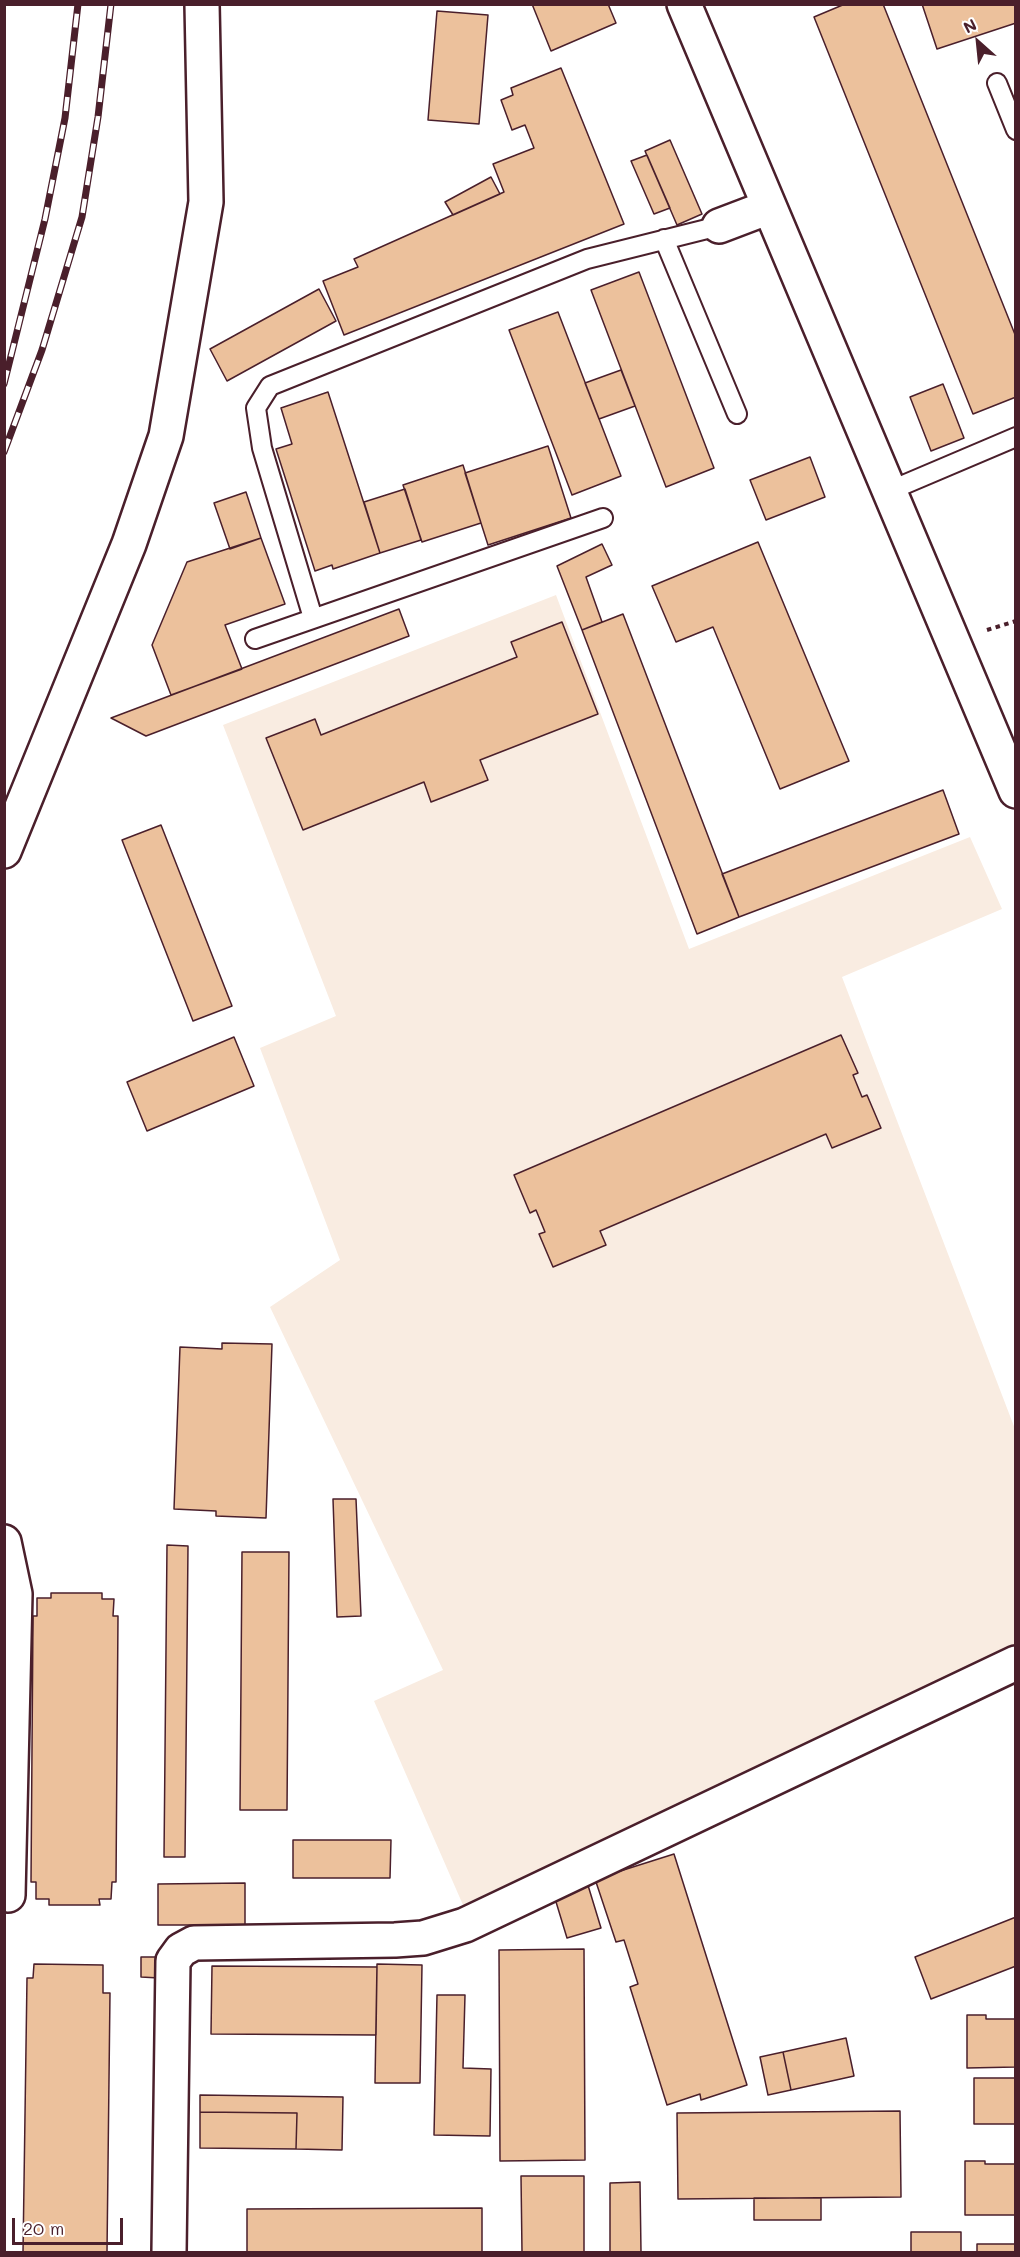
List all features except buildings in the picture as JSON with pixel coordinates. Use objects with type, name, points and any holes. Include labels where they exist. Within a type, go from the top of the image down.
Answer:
[{"type":"street","points":[[4,851],[129,544],[166,436],[206,202],[202,4]]},
{"type":"street","points":[[684,4],[1016,791]]},
{"type":"street","points":[[719,226],[769,207]]},
{"type":"street","points":[[4,1542],[15,1594],[8,1895]]},
{"type":"street","points":[[169,2253],[173,1961],[181,1950],[194,1943],[423,1938],[465,1925],[1016,1663]]},
{"type":"lane","points":[[998,83],[1016,130]]},
{"type":"lane","points":[[313,618],[262,448],[256,408],[270,386],[587,259],[719,226]]},
{"type":"lane","points":[[664,239],[737,414]]},
{"type":"lane","points":[[889,491],[1016,437]]},
{"type":"lane","points":[[255,639],[603,518]]},
{"type":"shaded area","points":[[556,595],[689,949],[970,837],[1002,909],[842,977],[1015,1429],[1015,1646],[463,1905],[374,1701],[443,1670],[270,1307],[340,1260],[260,1048],[336,1016],[223,725]]},
{"type":"railway","points":[[4,384],[45,219],[65,118],[78,4]]},
{"type":"railway","points":[[4,452],[42,350],[82,217],[98,117],[111,4]]}]
